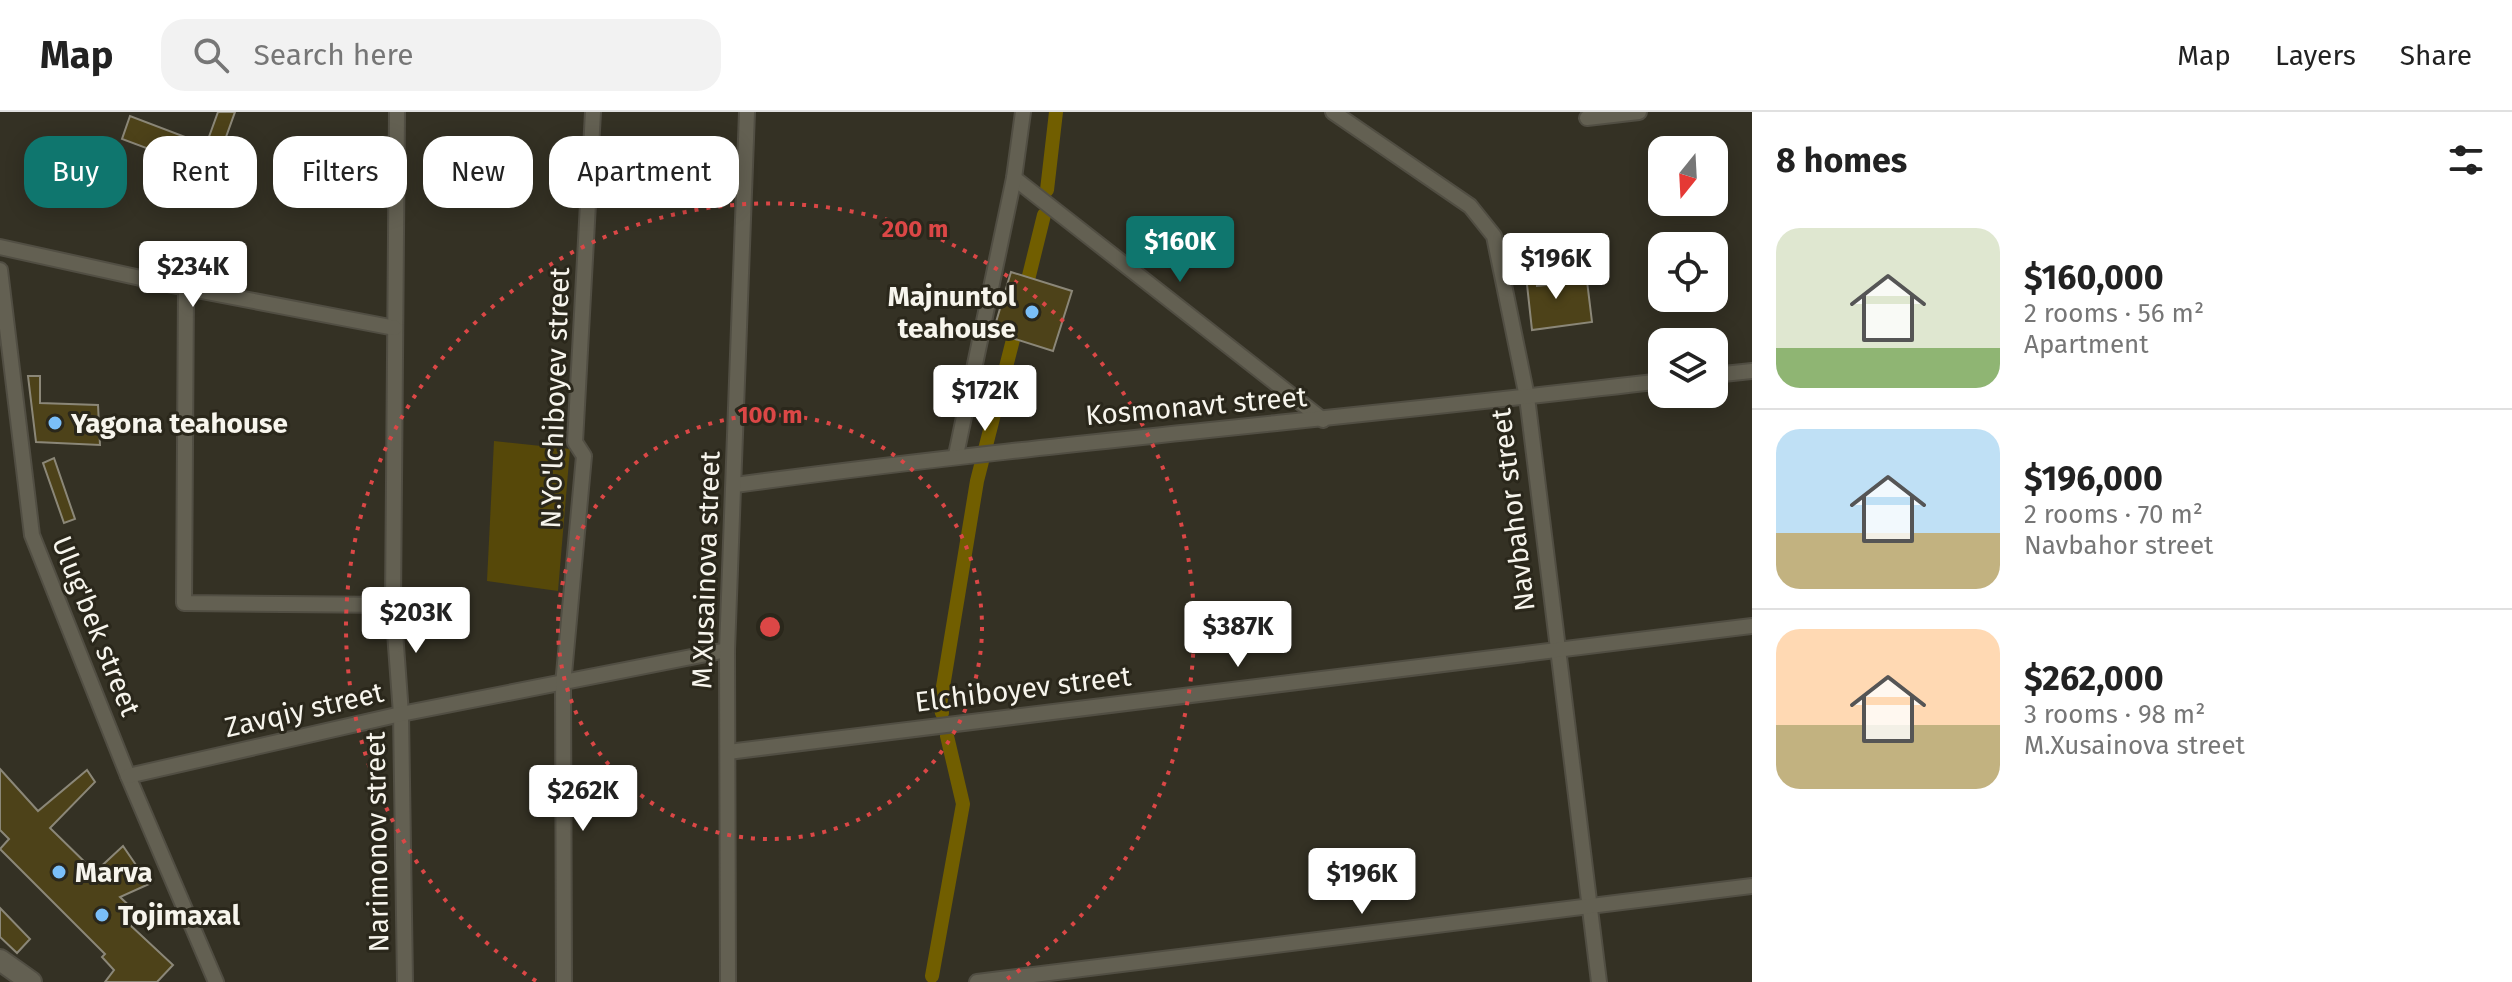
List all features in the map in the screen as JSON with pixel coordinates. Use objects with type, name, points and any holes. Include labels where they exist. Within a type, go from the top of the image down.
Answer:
[{"type":"main road","points":[[0,960],[31,982]]},
{"type":"street","name":"Narimonov street","points":[[397,112],[393,605],[401,714],[405,982]]},
{"type":"street","name":"N.Yo'lchiboyev street","points":[[563,685],[584,456],[575,442],[593,112]]},
{"type":"street","name":"M.Xusainova street","points":[[728,982],[727,650],[747,112]]},
{"type":"street","points":[[956,455],[1014,178],[1023,112]]},
{"type":"street","name":"Navbahor street","points":[[1333,112],[1470,206],[1494,236],[1527,397],[1599,982]]},
{"type":"street","points":[[1587,118],[1639,112]]},
{"type":"street","points":[[1014,178],[1323,420]]},
{"type":"street","points":[[0,247],[186,288],[395,328]]},
{"type":"street","name":"Ulug'bek street","points":[[0,270],[32,535],[128,776],[216,982]]},
{"type":"street","points":[[186,288],[184,603],[393,605]]},
{"type":"street","points":[[1728,374],[1752,371]]},
{"type":"street","name":"Kosmonavt street","points":[[735,485],[956,455],[1323,420],[1648,383]]},
{"type":"street","name":"Elchiboyev street","points":[[728,752],[1752,626]]},
{"type":"street","name":"Zavqiy street","points":[[128,776],[401,714],[563,685],[727,650]]},
{"type":"street","points":[[563,685],[564,982]]},
{"type":"street","points":[[977,982],[1752,886]]},
{"type":"shaded area","points":[[494,441],[570,449],[558,591],[487,581]]},
{"type":"building","points":[[218,112],[235,112],[226,136],[209,136]]},
{"type":"building","points":[[130,116],[182,136],[143,136],[143,147],[127,141],[127,136],[123,136]]},
{"type":"building","points":[[1535,256],[1537,286],[1587,281],[1592,322],[1532,330],[1524,257]]},
{"type":"building","points":[[1011,272],[1072,291],[1053,351],[993,332]]},
{"type":"building","points":[[28,376],[40,376],[40,403],[98,405],[100,445],[36,442]]},
{"type":"building","points":[[54,458],[75,519],[64,523],[43,463]]},
{"type":"building","points":[[0,769],[38,811],[87,770],[95,782],[50,828],[95,872],[123,846],[149,884],[120,897],[139,915],[129,924],[173,965],[157,982],[105,982],[114,970],[102,957],[105,954],[0,849],[9,839],[0,830]]},
{"type":"building","points":[[0,908],[30,939],[17,953],[0,937]]},
{"type":"waterway","points":[[1047,190],[1056,112]]},
{"type":"waterway","points":[[1024,296],[1044,215]]},
{"type":"waterway","points":[[942,713],[940,705],[977,481],[1018,320]]},
{"type":"waterway","points":[[932,976],[963,804],[947,736]]},
{"type":"place","name":"Majnuntol teahouse","points":[[1032,312]]},
{"type":"place","name":"Yagona teahouse","points":[[55,423]]},
{"type":"place","name":"Marva","points":[[59,872]]},
{"type":"place","name":"Tojimaxal","points":[[102,915]]}]
